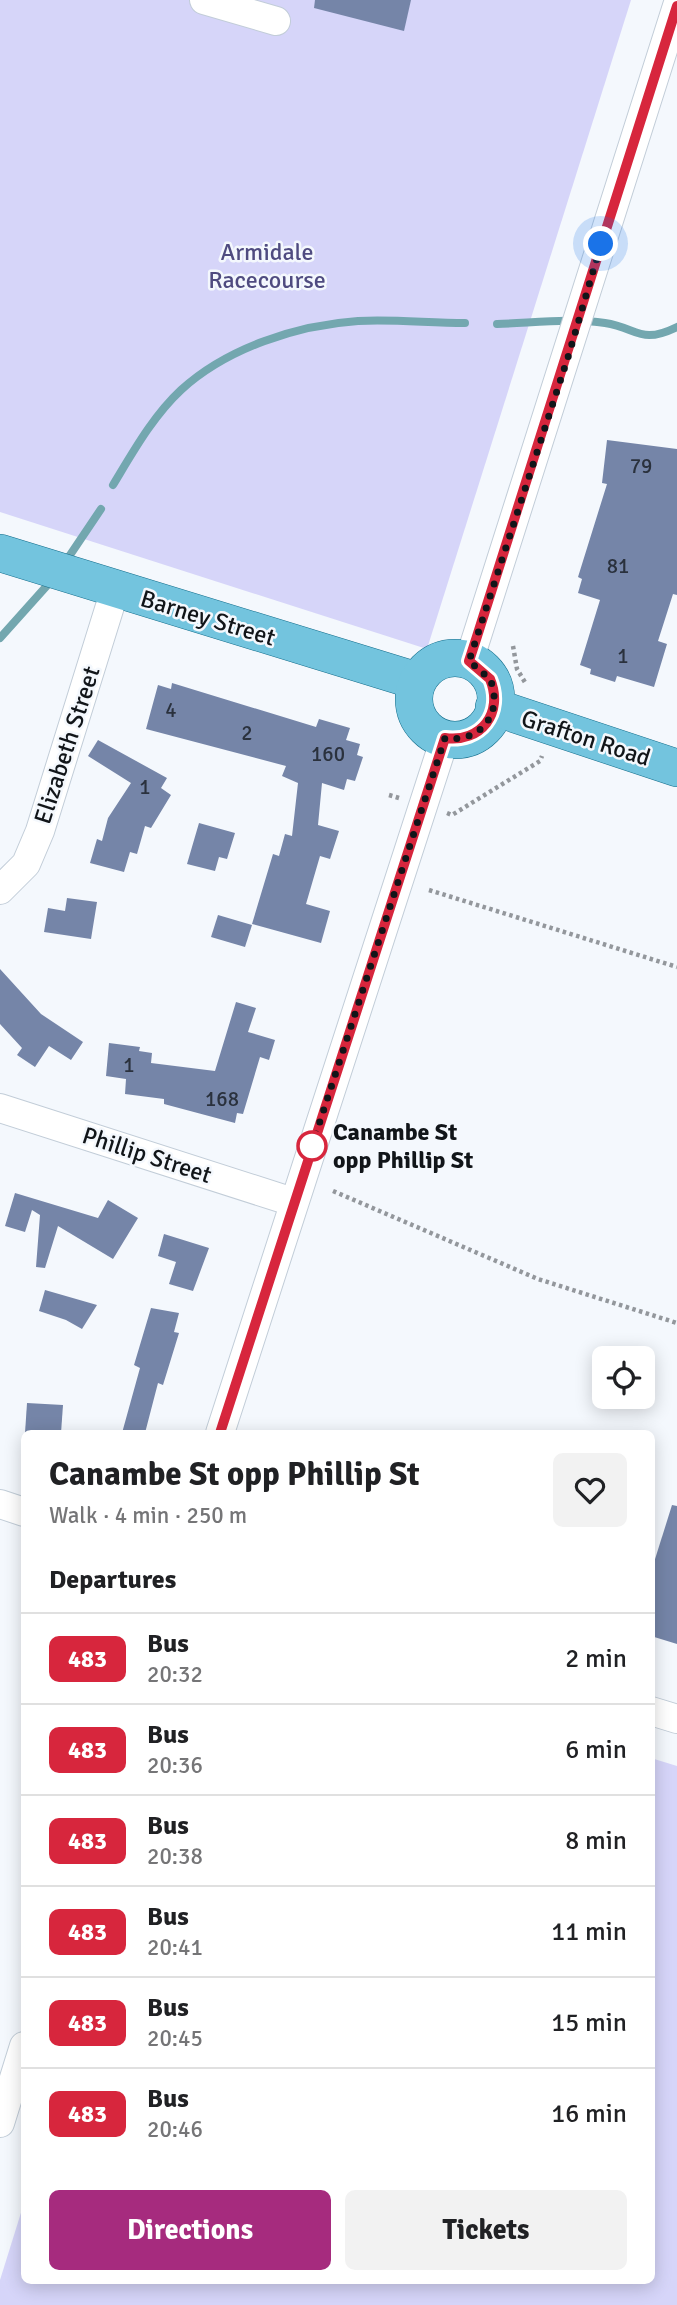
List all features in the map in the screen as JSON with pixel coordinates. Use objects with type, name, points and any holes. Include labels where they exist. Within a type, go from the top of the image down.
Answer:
[{"type":"main road","name":"Barney Street","points":[[14,557],[417,681]]},
{"type":"main road","points":[[448,659],[469,661],[490,679],[495,707],[485,727],[476,733],[455,740],[445,738],[434,734],[418,717],[414,706],[417,681],[429,667],[438,662],[448,659]]},
{"type":"main road","name":"Grafton Road","points":[[495,707],[677,768]]},
{"type":"street","points":[[204,0],[276,21]]},
{"type":"street","points":[[469,661],[569,354],[584,297],[677,6]]},
{"type":"street","name":"Elizabeth Street","points":[[0,890],[26,863],[40,831],[115,590]]},
{"type":"street","points":[[221,1430],[445,738]]},
{"type":"street","name":"Phillip Street","points":[[0,1108],[293,1202]]},
{"type":"street","points":[[0,1504],[21,1511]]},
{"type":"street","points":[[655,1712],[677,1719]]},
{"type":"street","points":[[0,2123],[21,2056]]},
{"type":"path","points":[[513,646],[517,669],[530,689]]},
{"type":"path","points":[[444,812],[452,815],[540,761],[544,751]]},
{"type":"path","points":[[389,795],[398,797]]},
{"type":"path","points":[[429,890],[677,967]]},
{"type":"path","points":[[332,1191],[538,1279],[677,1323]]},
{"type":"green space","name":"Armidale Racecourse","points":[[0,0],[631,0],[427,649],[0,512]]},
{"type":"green space","points":[[655,1759],[677,1766],[677,2305],[0,2305],[0,2280],[21,2213],[21,2284],[655,2284]]},
{"type":"building","points":[[315,0],[411,0],[404,31],[314,8]]},
{"type":"building","points":[[607,440],[677,449],[677,595],[673,594],[658,641],[667,644],[654,687],[617,676],[615,682],[590,674],[591,669],[580,665],[600,600],[578,593],[582,579],[578,577],[607,484],[602,483]]},
{"type":"building","points":[[172,683],[316,727],[319,719],[350,728],[346,740],[360,744],[357,755],[363,757],[355,781],[347,779],[344,790],[322,783],[318,825],[339,831],[330,859],[320,856],[306,904],[330,911],[321,943],[252,924],[273,854],[279,856],[285,834],[292,836],[298,783],[282,776],[286,766],[146,729],[158,685],[171,689]]},
{"type":"building","points":[[98,740],[167,778],[161,788],[171,795],[151,828],[145,826],[137,854],[130,852],[124,872],[90,863],[97,839],[102,841],[108,818],[131,783],[88,756]]},
{"type":"building","points":[[199,823],[235,833],[227,859],[219,857],[215,871],[187,864]]},
{"type":"building","points":[[67,898],[97,902],[91,939],[44,932],[48,908],[65,911]]},
{"type":"building","points":[[218,915],[252,925],[245,947],[211,937]]},
{"type":"building","points":[[0,969],[41,1014],[83,1042],[71,1060],[49,1046],[35,1067],[17,1055],[22,1048],[0,1024]]},
{"type":"building","points":[[236,1002],[256,1008],[248,1032],[275,1040],[269,1060],[260,1057],[243,1114],[237,1113],[235,1123],[164,1104],[164,1099],[125,1094],[126,1079],[106,1076],[109,1043],[140,1047],[139,1051],[152,1053],[151,1063],[215,1071]]},
{"type":"building","points":[[15,1193],[98,1218],[108,1200],[138,1218],[113,1259],[58,1226],[45,1268],[36,1267],[40,1215],[32,1210],[25,1232],[5,1226]]},
{"type":"building","points":[[164,1234],[209,1248],[193,1291],[169,1284],[176,1262],[158,1256]]},
{"type":"building","points":[[45,1290],[97,1305],[82,1329],[66,1320],[39,1311]]},
{"type":"building","points":[[151,1308],[179,1313],[174,1332],[179,1333],[163,1385],[158,1383],[146,1430],[123,1430],[140,1368],[134,1365]]},
{"type":"building","points":[[27,1403],[63,1405],[61,1430],[25,1430]]},
{"type":"building","points":[[672,1505],[677,1506],[677,1644],[655,1637],[655,1559]]},
{"type":"waterway","points":[[113,485],[144,435],[171,400],[199,375],[241,351],[287,334],[335,323],[384,320],[465,323]]},
{"type":"waterway","points":[[497,324],[592,322],[616,325],[647,335],[677,327]]},
{"type":"waterway","points":[[64,564],[101,509]]},
{"type":"waterway","points":[[0,638],[52,580]]},
{"type":"bus line","name":"483","points":[[221,1430],[445,738],[455,740],[476,733],[485,727],[495,707],[494,688],[490,679],[485,671],[469,661],[569,354],[584,297],[677,6]]},
{"type":"place","name":"Canambe St opp Phillip St","points":[[312,1146]]},
{"type":"route","points":[[312,1146],[310,1152],[445,738],[455,740],[476,733],[485,727],[495,707],[494,688],[490,679],[485,671],[469,661],[569,354],[601,244]]}]
